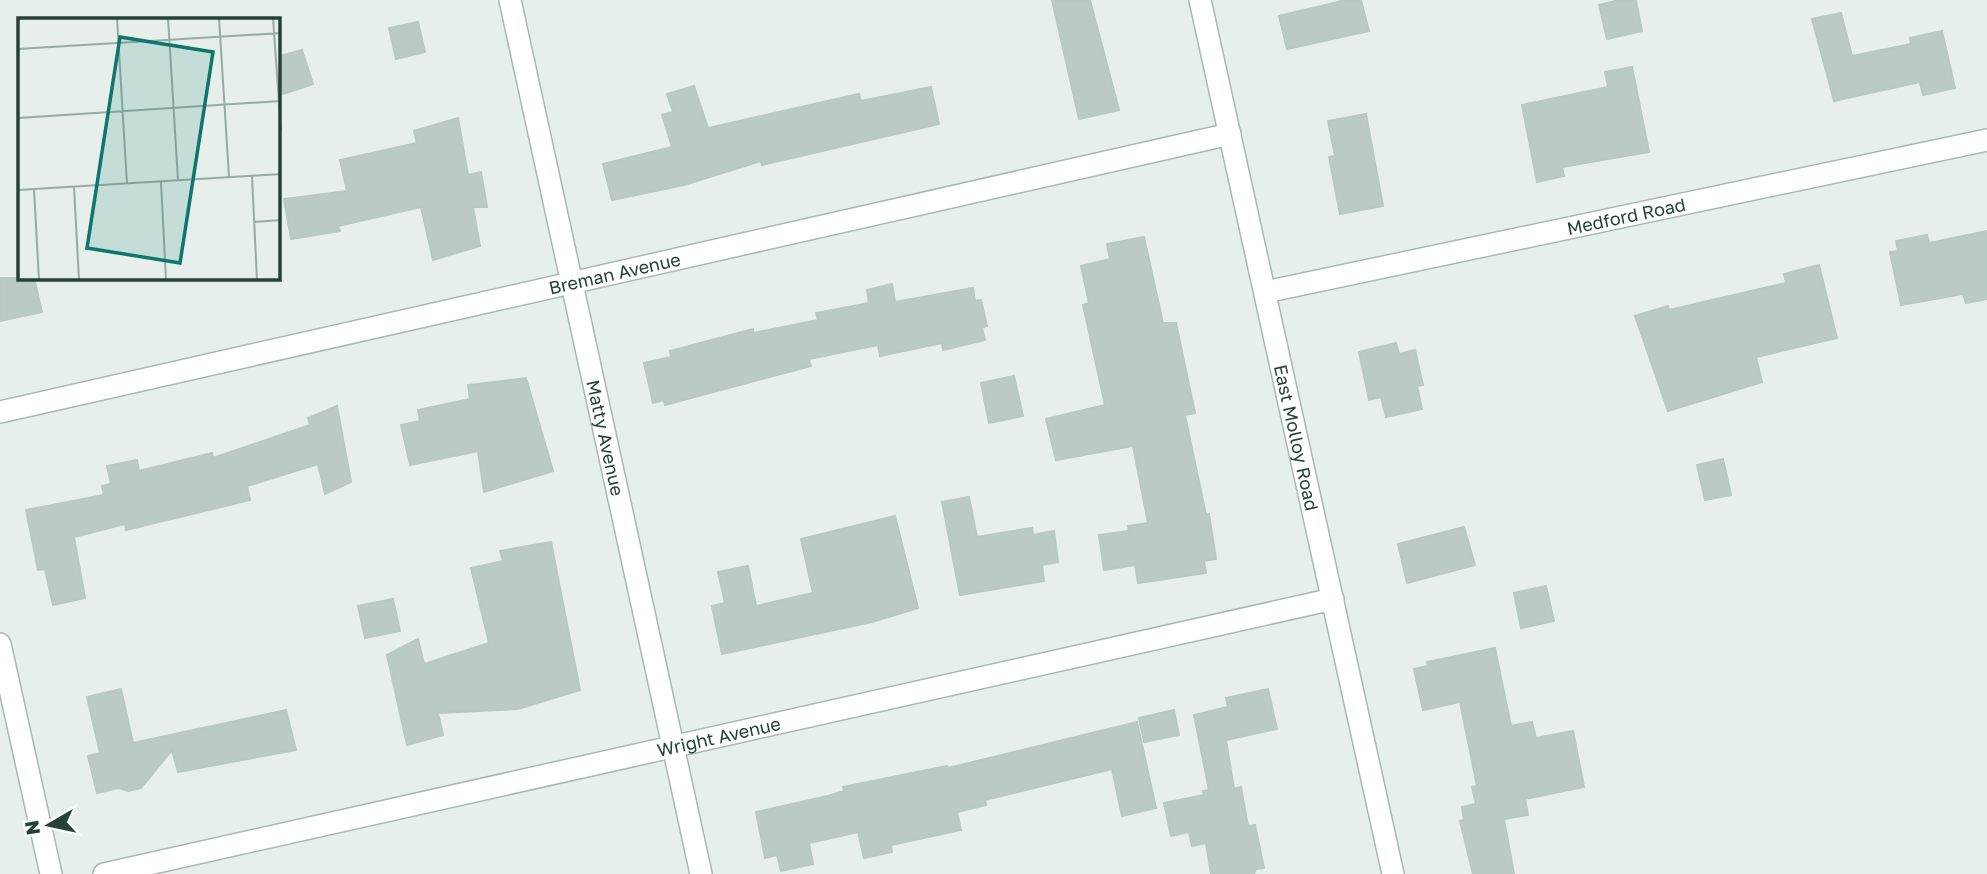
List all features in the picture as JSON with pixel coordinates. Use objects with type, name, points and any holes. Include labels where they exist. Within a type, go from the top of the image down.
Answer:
[{"type":"street","name":"Matty Avenue","points":[[510,0],[701,874]]},
{"type":"street","name":"East Molloy Road","points":[[1200,0],[1393,874]]},
{"type":"street","name":"Breman Avenue","points":[[0,412],[1230,134]]},
{"type":"street","name":"Medford Road","points":[[1265,292],[1987,140]]},
{"type":"street","name":"Wright Avenue","points":[[104,874],[1333,599]]},
{"type":"street","points":[[0,644],[51,874]]},
{"type":"building","points":[[1052,0],[1090,0],[1119,110],[1079,119]]},
{"type":"building","points":[[1346,0],[1361,0],[1369,31],[1287,49],[1279,16]]},
{"type":"building","points":[[1620,0],[1636,0],[1642,31],[1607,39],[1599,5]]},
{"type":"building","points":[[1841,13],[1852,56],[1911,44],[1910,38],[1942,31],[1955,88],[1923,95],[1920,82],[1834,101],[1812,19]]},
{"type":"building","points":[[418,22],[425,52],[396,59],[389,28]]},
{"type":"building","points":[[302,50],[313,84],[283,94],[280,56]]},
{"type":"building","points":[[1632,67],[1649,152],[1562,167],[1564,176],[1537,182],[1522,105],[1608,87],[1605,72]]},
{"type":"building","points":[[694,86],[708,128],[859,94],[861,101],[931,87],[939,124],[762,165],[761,161],[684,185],[612,200],[603,164],[672,147],[662,115],[673,112],[667,94]]},
{"type":"building","points":[[1366,114],[1383,206],[1340,214],[1329,157],[1335,156],[1328,121]]},
{"type":"building","points":[[458,118],[468,175],[481,172],[487,207],[473,207],[480,246],[433,260],[421,207],[338,226],[340,231],[291,239],[284,199],[347,191],[340,160],[417,143],[414,131]]},
{"type":"building","points":[[1987,231],[1987,299],[1966,303],[1963,294],[1901,305],[1890,252],[1898,251],[1896,241],[1927,235],[1929,243]]},
{"type":"building","points":[[1144,237],[1163,323],[1176,323],[1195,413],[1185,415],[1206,515],[1209,514],[1216,559],[1204,561],[1206,573],[1138,583],[1135,565],[1104,570],[1099,535],[1129,531],[1128,526],[1148,523],[1133,446],[1056,460],[1046,419],[1105,405],[1083,305],[1089,303],[1081,266],[1110,259],[1107,244]]},
{"type":"building","points":[[1819,265],[1837,338],[1756,357],[1762,382],[1668,411],[1635,316],[1668,306],[1669,310],[1786,283],[1784,274]]},
{"type":"building","points":[[0,278],[34,280],[42,312],[0,321]]},
{"type":"building","points":[[892,284],[895,302],[973,288],[975,301],[981,300],[987,326],[982,328],[985,340],[943,350],[942,343],[880,356],[878,345],[809,359],[811,366],[665,405],[664,400],[653,403],[644,363],[671,357],[670,351],[753,329],[753,333],[818,320],[816,313],[869,303],[867,290]]},
{"type":"building","points":[[1396,343],[1399,354],[1415,350],[1423,385],[1417,386],[1422,409],[1386,417],[1381,397],[1369,400],[1359,352]]},
{"type":"building","points":[[1014,376],[1023,416],[989,423],[981,383]]},
{"type":"building","points":[[526,378],[553,471],[484,492],[478,451],[410,465],[401,425],[420,421],[418,410],[470,399],[468,385]]},
{"type":"building","points":[[337,406],[351,482],[325,494],[318,464],[247,486],[250,500],[126,530],[125,524],[74,537],[85,598],[53,605],[45,569],[38,570],[26,510],[104,495],[102,486],[111,484],[107,466],[137,460],[139,471],[212,453],[213,458],[310,425],[308,418]]},
{"type":"building","points":[[1723,459],[1731,495],[1705,500],[1697,465]]},
{"type":"building","points":[[969,497],[977,537],[1032,528],[1033,535],[1054,531],[1058,562],[1042,565],[1044,581],[960,595],[942,502]]},
{"type":"building","points":[[895,516],[918,608],[872,622],[722,654],[712,606],[725,603],[718,572],[748,566],[756,606],[813,593],[801,539]]},
{"type":"building","points":[[1464,527],[1475,565],[1407,583],[1398,544]]},
{"type":"building","points":[[551,542],[580,690],[518,709],[438,713],[443,735],[407,745],[387,655],[418,639],[424,664],[489,643],[471,568],[503,561],[500,551]]},
{"type":"building","points":[[1546,586],[1554,621],[1521,628],[1514,593]]},
{"type":"building","points":[[393,599],[400,631],[365,638],[358,606]]},
{"type":"building","points":[[1495,648],[1511,726],[1532,722],[1536,738],[1573,731],[1584,787],[1525,799],[1528,815],[1504,819],[1514,874],[1473,874],[1460,821],[1464,820],[1462,807],[1476,804],[1472,787],[1477,786],[1460,702],[1423,710],[1414,669],[1428,666],[1427,662]]},
{"type":"building","points":[[121,689],[133,743],[286,710],[296,750],[178,772],[172,750],[141,788],[128,791],[119,788],[97,793],[88,756],[100,753],[87,697]]},
{"type":"building","points":[[1268,689],[1277,729],[1226,740],[1234,789],[1241,787],[1248,826],[1255,825],[1264,868],[1256,869],[1254,874],[1211,874],[1206,843],[1192,846],[1189,832],[1171,836],[1164,803],[1204,795],[1203,791],[1209,790],[1194,715],[1228,707],[1226,698]]},
{"type":"building","points":[[1174,710],[1179,735],[1144,742],[1139,718]]},
{"type":"building","points":[[1137,722],[1156,808],[1122,816],[1112,769],[985,800],[986,805],[957,812],[961,830],[891,845],[892,852],[864,858],[858,832],[809,843],[813,864],[781,871],[777,855],[765,858],[756,812],[828,796],[844,791],[843,787],[947,766],[948,768]]}]
